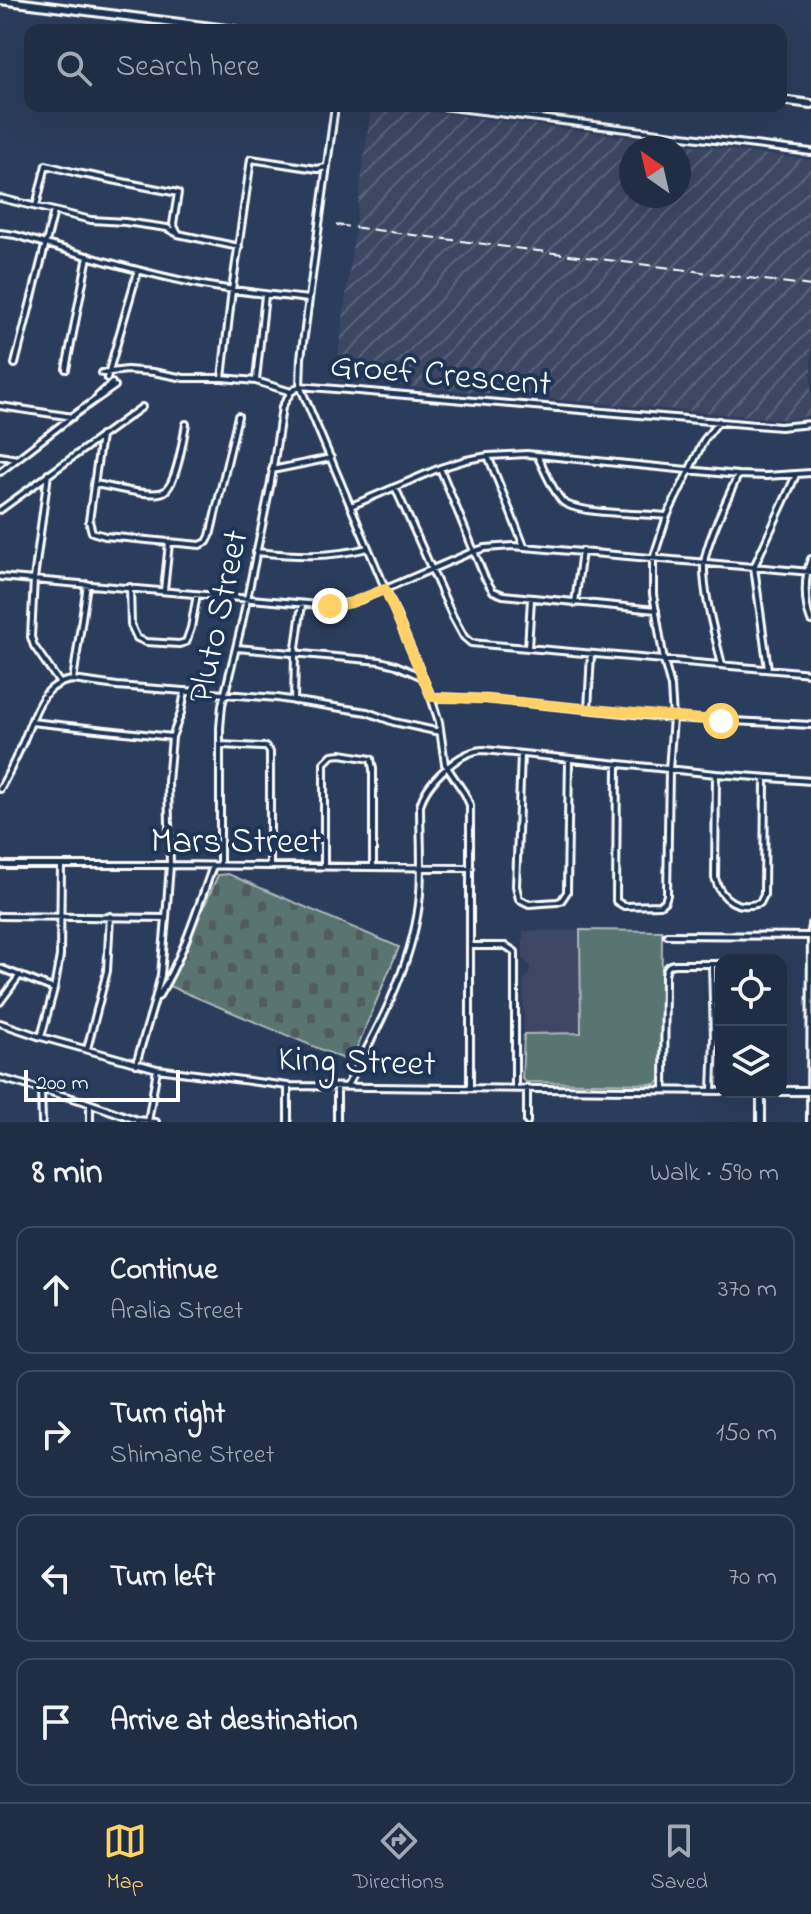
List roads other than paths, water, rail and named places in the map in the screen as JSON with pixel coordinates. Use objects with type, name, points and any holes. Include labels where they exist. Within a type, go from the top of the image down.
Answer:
[{"type":"main road","points":[[0,0],[188,24]]},
{"type":"main road","points":[[787,101],[811,104]]},
{"type":"main road","points":[[787,1091],[810,1091]]},
{"type":"main road","points":[[761,1098],[761,1122]]},
{"type":"street","name":"Groef Crescent","points":[[334,112],[300,386],[780,427],[811,424]]},
{"type":"street","points":[[490,112],[811,152]]},
{"type":"street","points":[[222,378],[251,159],[317,169],[326,167]]},
{"type":"street","points":[[36,206],[46,165],[178,193],[173,224],[178,234]]},
{"type":"street","points":[[0,198],[91,220],[167,228],[178,234],[239,247]]},
{"type":"street","points":[[15,364],[54,211]]},
{"type":"street","points":[[0,233],[193,283],[309,299]]},
{"type":"street","points":[[66,369],[88,256]]},
{"type":"street","points":[[107,378],[138,270]]},
{"type":"street","points":[[256,381],[265,295]]},
{"type":"street","points":[[102,373],[127,370],[184,378],[256,381],[291,392],[300,386],[431,697],[448,769],[470,805],[470,1088]]},
{"type":"street","points":[[0,407],[73,417],[114,385],[74,415],[17,459],[0,472]]},
{"type":"street","name":"Pluto Street","points":[[220,866],[221,714],[247,598],[282,407],[291,392]]},
{"type":"street","points":[[0,407],[74,415]]},
{"type":"street","points":[[0,510],[142,407]]},
{"type":"street","points":[[101,436],[89,521],[92,532],[105,536],[200,545],[208,540],[238,416]]},
{"type":"street","points":[[617,764],[615,898],[617,903],[624,906],[660,905],[666,900],[673,718],[670,678],[664,661],[656,610],[653,559],[667,516],[704,440],[719,421]]},
{"type":"street","points":[[95,484],[152,494],[164,491],[171,484],[175,472],[186,424]]},
{"type":"street","points":[[351,506],[440,468],[466,460],[508,454],[738,475],[811,473]]},
{"type":"street","points":[[0,456],[17,459]]},
{"type":"street","points":[[488,456],[524,546]]},
{"type":"street","points":[[537,456],[567,505],[667,516]]},
{"type":"street","points":[[272,470],[331,458]]},
{"type":"street","points":[[440,468],[493,591],[531,599],[656,610]]},
{"type":"street","points":[[48,474],[34,579],[32,642],[60,682]]},
{"type":"street","points":[[722,665],[704,563],[709,543],[738,475]]},
{"type":"street","points":[[768,669],[754,567],[796,475]]},
{"type":"street","points":[[395,487],[452,615],[467,641],[480,645],[811,673]]},
{"type":"street","points":[[164,590],[169,543]]},
{"type":"street","points":[[0,577],[340,605],[475,551],[493,547],[524,546],[809,572]]},
{"type":"street","points":[[256,552],[327,556],[368,548]]},
{"type":"street","points":[[575,603],[582,551]]},
{"type":"street","points":[[811,559],[808,611],[811,621]]},
{"type":"street","points":[[73,680],[87,584]]},
{"type":"street","points":[[130,587],[133,631],[137,638],[146,642],[186,642],[197,594]]},
{"type":"street","points":[[528,648],[531,599]]},
{"type":"street","points":[[294,701],[295,655],[302,604]]},
{"type":"street","points":[[236,648],[380,661],[422,677]]},
{"type":"street","points":[[588,709],[591,654]]},
{"type":"street","points":[[0,789],[40,702],[60,682],[73,680],[277,698],[367,712],[394,722],[440,732]]},
{"type":"street","points":[[136,1064],[161,975],[170,865],[168,782],[172,737],[185,691]]},
{"type":"street","points":[[431,697],[486,699],[673,718],[811,725]]},
{"type":"street","points":[[31,722],[172,737]]},
{"type":"street","points":[[220,745],[266,747],[270,752],[270,866]]},
{"type":"street","points":[[347,1087],[381,1024],[412,938],[419,906],[422,799],[431,785],[458,759],[478,750],[811,781]]},
{"type":"street","points":[[444,751],[449,757],[458,759]]},
{"type":"street","points":[[324,866],[324,763],[332,755],[341,754],[371,759],[373,867]]},
{"type":"street","points":[[521,754],[516,886],[519,899],[529,904],[561,901],[567,892],[569,759]]},
{"type":"street","points":[[716,774],[715,878],[727,900],[744,906],[760,903],[764,895],[765,778]]},
{"type":"street","name":"Mars Street","points":[[0,865],[471,868]]},
{"type":"street","points":[[41,1037],[60,956],[61,865]]},
{"type":"street","points":[[154,1003],[174,968],[214,866]]},
{"type":"street","points":[[0,916],[166,918]]},
{"type":"street","points":[[87,1049],[107,971],[110,916]]},
{"type":"street","points":[[810,1122],[811,924]]},
{"type":"street","points":[[667,935],[811,936]]},
{"type":"street","points":[[471,946],[506,946],[515,952],[515,1088]]},
{"type":"street","points":[[664,1090],[666,970],[672,964],[712,964],[712,1091]]},
{"type":"street","points":[[0,968],[54,989]]},
{"type":"street","points":[[0,1002],[20,975]]},
{"type":"street","name":"King Street","points":[[0,1023],[157,1069],[288,1086],[712,1091]]},
{"type":"street","points":[[148,1122],[157,1069]]},
{"type":"street","points":[[0,1078],[137,1121],[156,1122]]},
{"type":"street","points":[[288,1086],[288,1122]]},
{"type":"street","points":[[337,1087],[337,1122]]},
{"type":"street","points":[[527,1088],[527,1122]]},
{"type":"street","points":[[41,1090],[42,1122]]},
{"type":"street","points":[[90,1104],[90,1122]]},
{"type":"railway","points":[[336,225],[811,286]]}]
